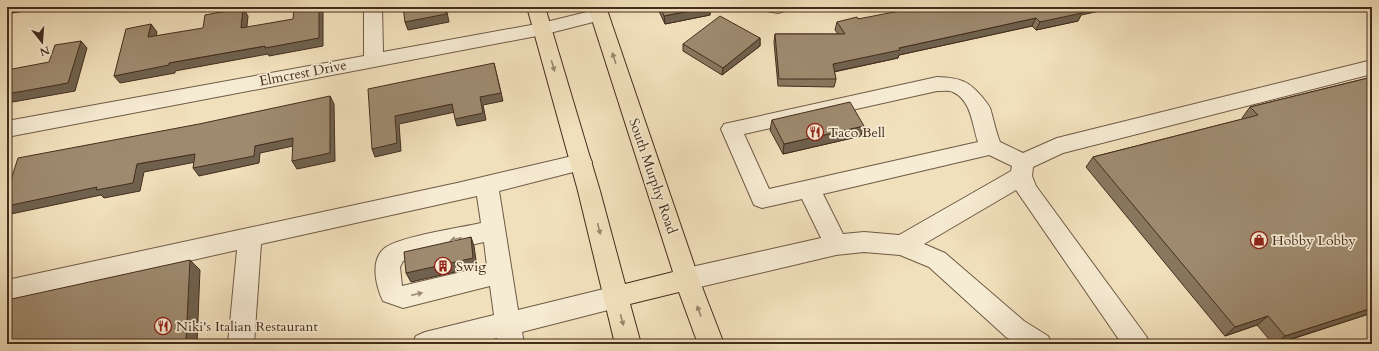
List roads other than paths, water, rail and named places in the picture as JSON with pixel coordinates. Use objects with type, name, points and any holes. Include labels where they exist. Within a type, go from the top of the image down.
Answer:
[{"type":"main road","points":[[536,7],[581,162],[628,344]]},
{"type":"main road","name":"South Murphy Road","points":[[598,11],[711,344]]},
{"type":"main road","points":[[616,297],[688,279]]},
{"type":"street","points":[[373,7],[374,60]]},
{"type":"street","name":"Elmcrest Drive","points":[[7,129],[542,29],[598,11]]},
{"type":"street","points":[[902,245],[1057,146],[1372,67]]},
{"type":"street","points":[[991,147],[762,199],[731,129],[937,84],[956,85],[966,92],[981,110],[984,128],[991,147],[1022,169],[1028,190],[1137,344]]},
{"type":"street","points":[[7,291],[581,162]]},
{"type":"street","points":[[487,184],[509,334]]},
{"type":"street","points":[[809,189],[836,245]]},
{"type":"street","points":[[494,230],[407,249],[396,254],[389,262],[388,271],[392,293],[402,297],[500,273]]},
{"type":"street","points":[[241,344],[250,236]]},
{"type":"street","points":[[688,279],[836,245],[864,242],[902,245],[937,260],[1015,329],[1039,344]]},
{"type":"street","points":[[425,344],[509,334],[616,297]]},
{"type":"place","name":"Taco Bell","points":[[815,132]]},
{"type":"place","name":"Hobby Lobby","points":[[1259,240]]},
{"type":"place","name":"Swig","points":[[443,266]]},
{"type":"place","name":"Niki's Italian Restaurant","points":[[163,326]]}]
